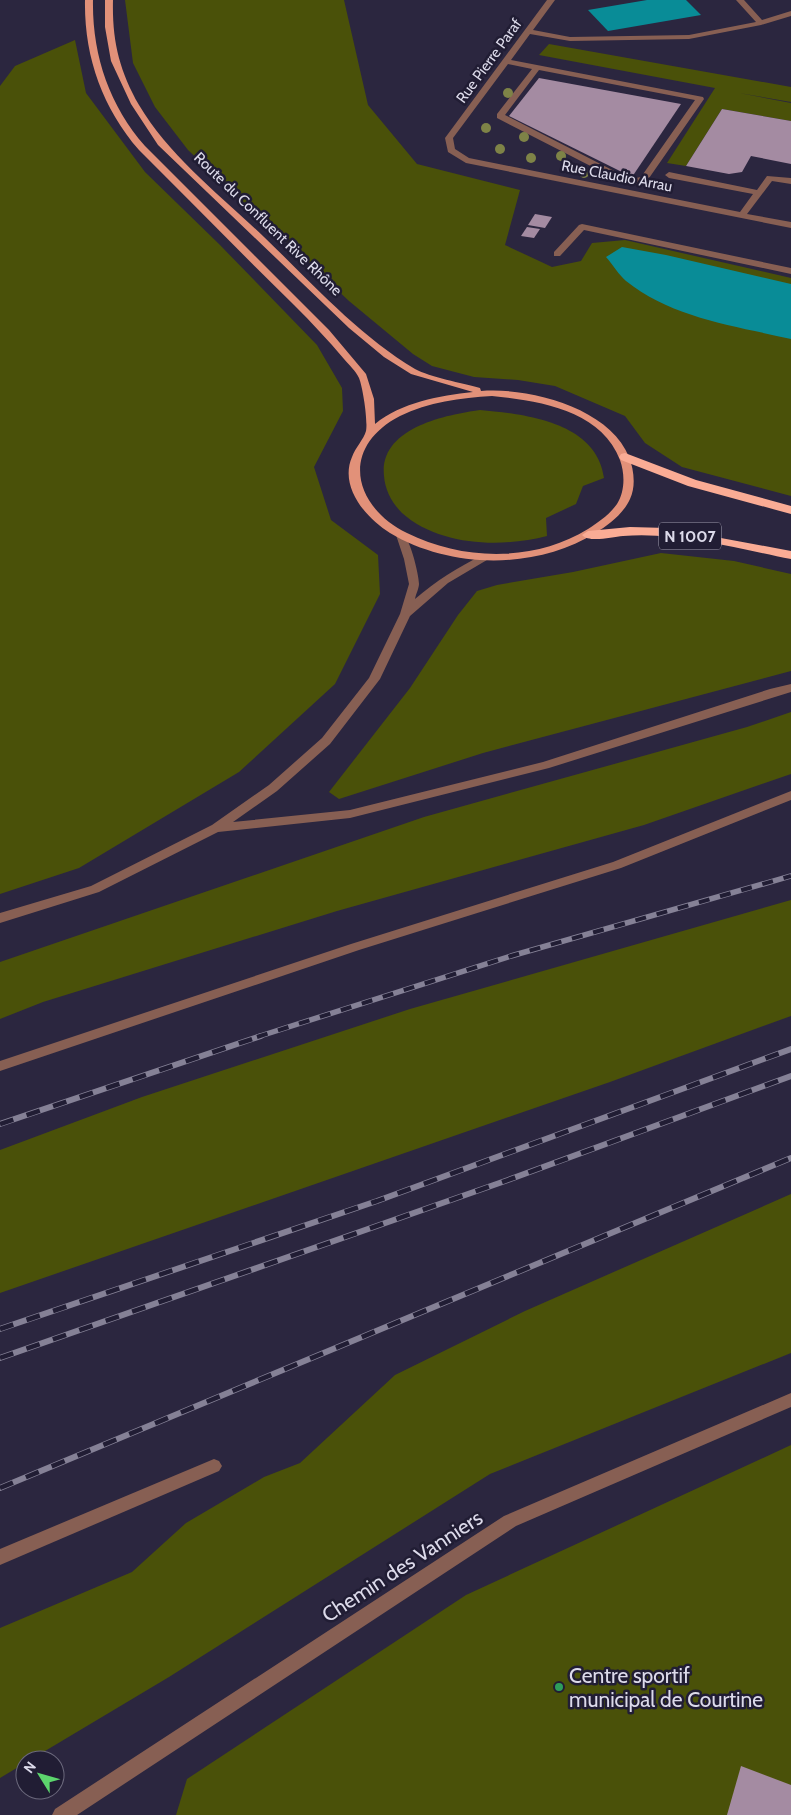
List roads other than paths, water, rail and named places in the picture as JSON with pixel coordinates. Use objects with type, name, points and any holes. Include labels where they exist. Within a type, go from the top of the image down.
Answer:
[{"type":"highway","points":[[625,457],[692,482],[791,510]]},
{"type":"highway","name":"N 1007","points":[[588,535],[630,530],[667,532],[791,555]]},
{"type":"main road","name":"Route du Confluent Rive Rhône","points":[[89,0],[94,55],[110,102],[122,124],[142,148],[326,332],[364,376],[370,399],[371,433]]},
{"type":"main road","name":"Route du Confluent Rive Rhône","points":[[108,0],[109,31],[120,75],[144,122],[161,143],[352,326],[387,355],[414,372],[434,379],[492,393]]},
{"type":"main road","points":[[492,393],[522,396],[550,402],[576,411],[603,429],[614,439],[625,457],[629,478],[624,499],[611,518],[588,535],[558,548],[524,555],[487,557],[456,554],[427,546],[401,535],[369,512],[360,498],[354,481],[354,464],[360,448],[371,433],[394,416],[422,403],[456,395],[492,393]]},
{"type":"street","name":"Rue Pierre Paraf","points":[[449,138],[551,0]]},
{"type":"street","points":[[740,0],[761,23]]},
{"type":"street","points":[[528,31],[570,39],[689,37],[761,23],[791,13]]},
{"type":"street","points":[[505,61],[700,99],[644,179],[636,181],[617,176],[500,116],[537,68]]},
{"type":"street","name":"Rue Claudio Arrau","points":[[449,138],[451,150],[466,160],[791,225]]},
{"type":"street","points":[[669,174],[759,192]]},
{"type":"street","points":[[742,215],[770,178],[791,182]]},
{"type":"street","points":[[557,254],[582,227],[791,271]]},
{"type":"street","points":[[0,918],[96,889],[216,828],[273,788],[326,741],[374,678],[405,614],[414,584],[409,559],[401,535]]},
{"type":"street","points":[[405,614],[427,592],[456,572],[487,557]]},
{"type":"street","points":[[216,828],[359,812],[544,765],[791,688]]},
{"type":"street","points":[[0,1066],[355,947],[617,865],[791,795]]},
{"type":"street","name":"Chemin des Vanniers","points":[[61,1815],[510,1521],[791,1400]]},
{"type":"street","points":[[0,1557],[214,1466]]},
{"type":"railway","points":[[257,1037],[511,956],[791,876]]},
{"type":"railway","points":[[0,1124],[261,1036]]},
{"type":"railway","points":[[0,1329],[377,1201],[791,1049]]},
{"type":"railway","points":[[0,1358],[508,1180],[791,1076]]},
{"type":"railway","points":[[0,1488],[791,1158]]},
{"type":"place","name":"Centre sportif municipal de Courtine","points":[[559,1687]]}]
